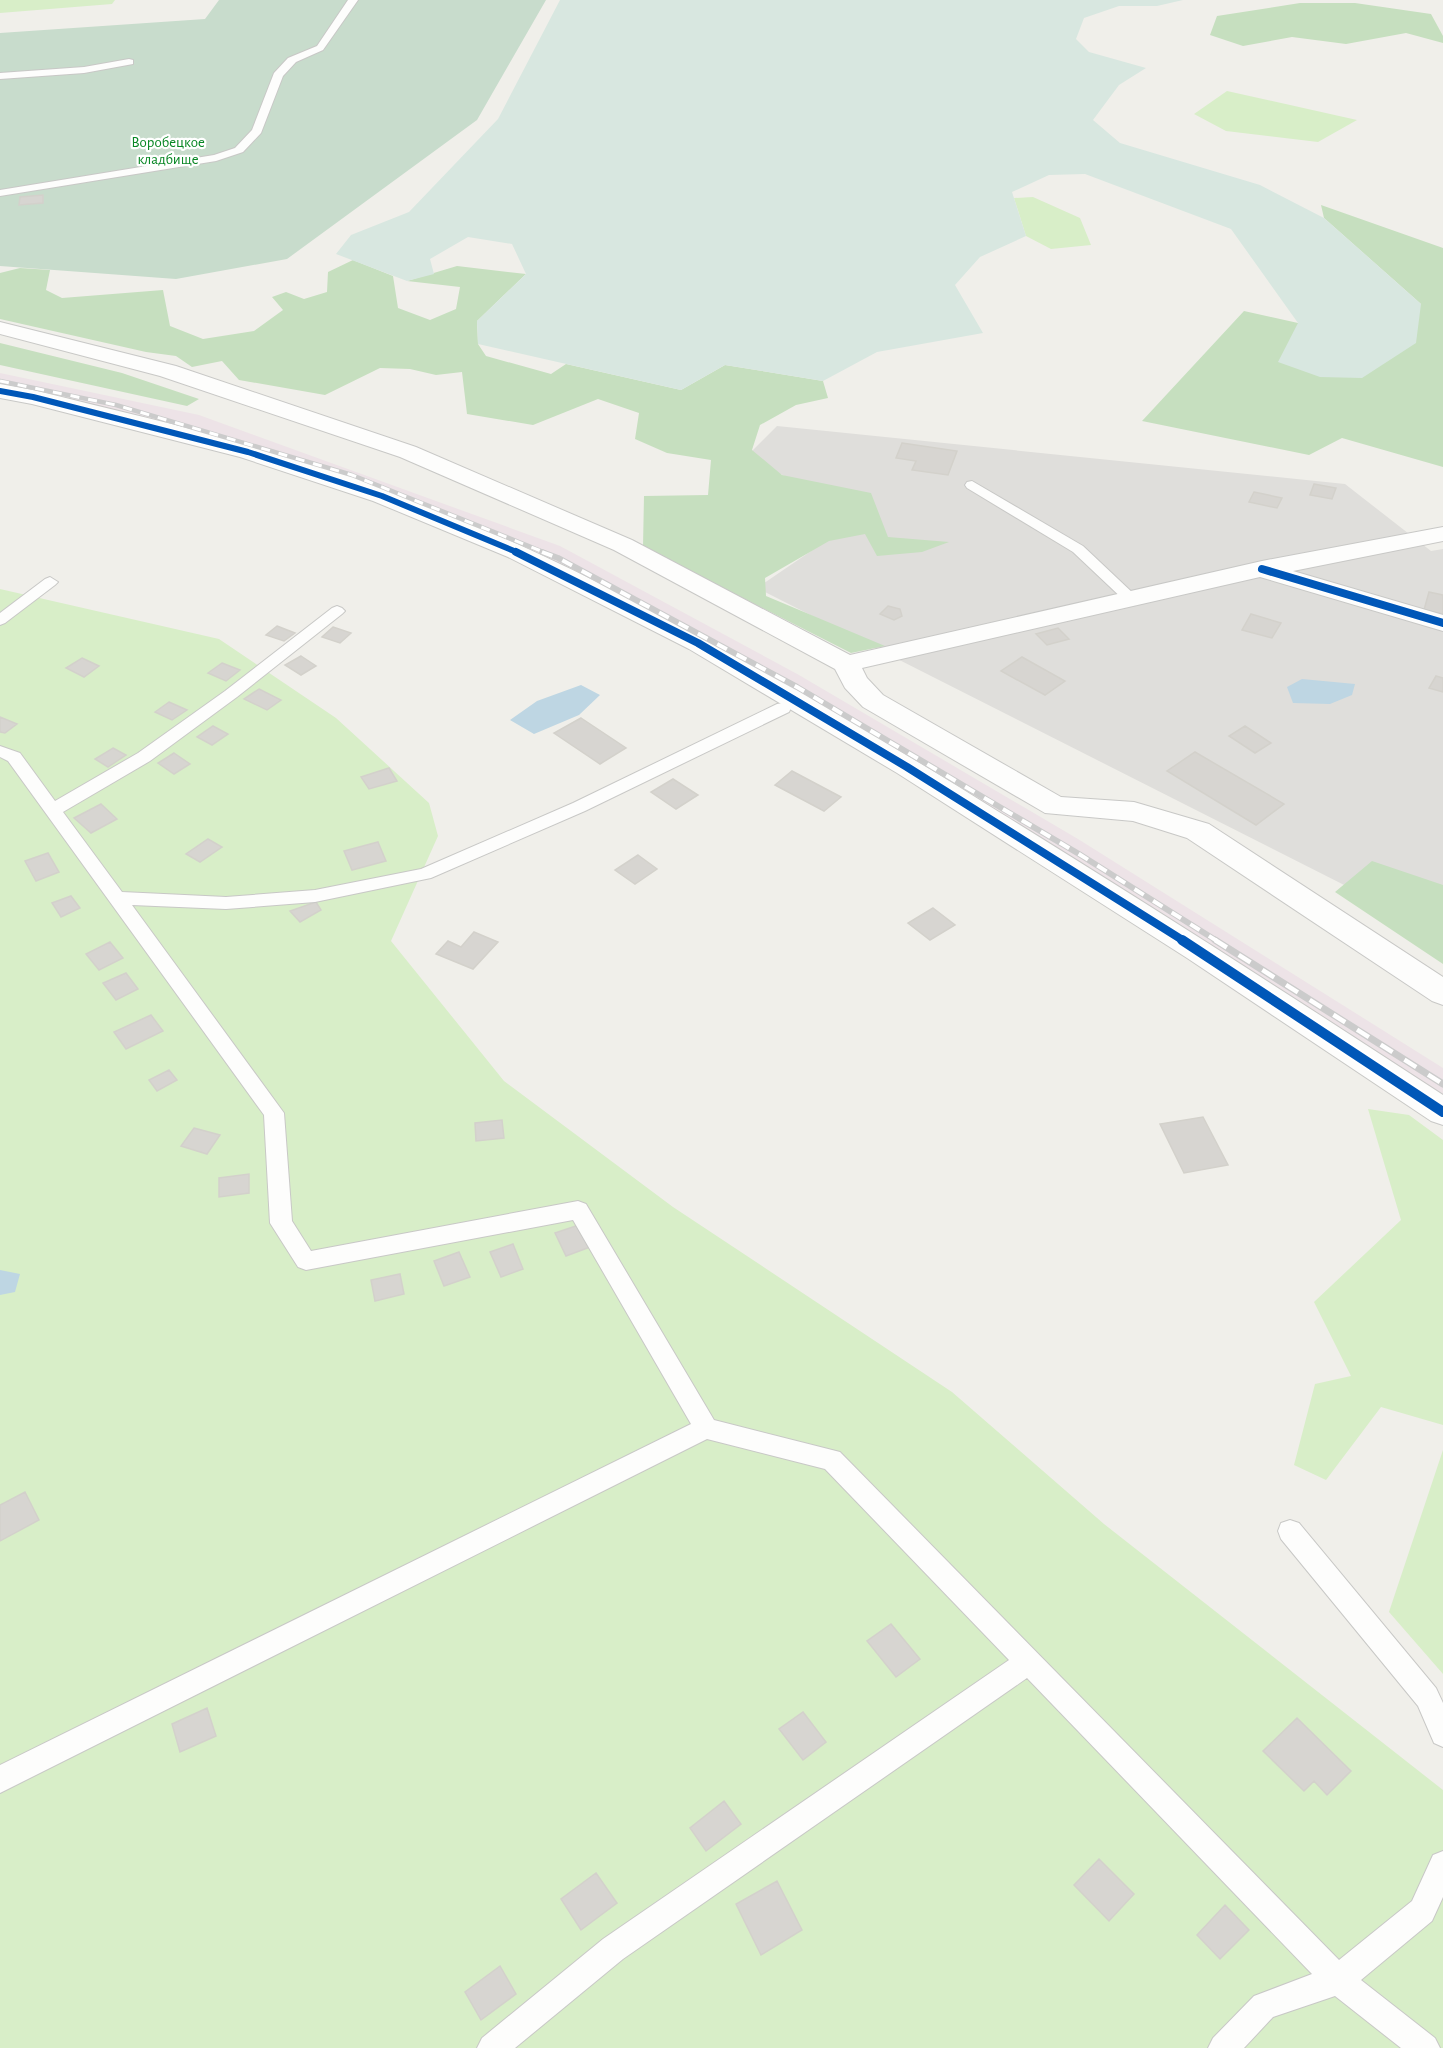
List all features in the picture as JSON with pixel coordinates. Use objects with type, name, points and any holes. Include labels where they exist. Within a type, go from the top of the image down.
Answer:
[{"type":"street","points":[[0,328],[168,371],[408,452],[623,545],[846,664],[855,682],[873,701],[1055,806],[1134,812],[1198,831],[1443,993]]},
{"type":"street","points":[[0,391],[33,397],[248,452],[382,496],[517,552],[698,644],[907,767],[1198,951],[1443,1112]]},
{"type":"street","points":[[846,664],[1262,569],[1443,534]]},
{"type":"street","points":[[1262,569],[1443,623]]},
{"type":"lane","points":[[0,193],[216,158],[239,150],[257,131],[278,75],[292,60],[320,48],[353,0]]},
{"type":"lane","points":[[0,76],[84,70],[129,62]]},
{"type":"lane","points":[[972,485],[1078,549],[1131,599]]},
{"type":"lane","points":[[0,620],[50,582]]},
{"type":"lane","points":[[52,811],[144,757],[231,694],[337,611]]},
{"type":"lane","points":[[116,898],[226,903],[303,897],[425,874],[579,807],[783,708]]},
{"type":"lane","points":[[0,751],[14,757],[274,1113],[281,1223],[306,1261],[578,1210],[706,1428]]},
{"type":"lane","points":[[0,1779],[706,1428],[832,1460],[1338,1980],[1425,2048]]},
{"type":"lane","points":[[1290,1531],[1426,1697],[1443,1734]]},
{"type":"lane","points":[[492,2048],[613,1949],[1029,1661]]},
{"type":"lane","points":[[1222,2048],[1264,2006],[1338,1980],[1422,1911],[1443,1865]]},
{"type":"shaded area","points":[[560,0],[1183,0],[1157,6],[1119,6],[1084,18],[1076,39],[1089,52],[1146,68],[1119,85],[1093,120],[1120,143],[1260,185],[1324,218],[1421,304],[1416,343],[1362,378],[1320,377],[1278,362],[1298,323],[1231,229],[1085,174],[1049,175],[1012,192],[1026,236],[980,257],[955,285],[983,333],[877,352],[823,381],[725,365],[681,390],[478,344],[477,321],[526,274],[512,244],[468,237],[430,259],[434,274],[407,281],[336,254],[351,235],[409,212],[498,119]]},
{"type":"shaded area","points":[[0,373],[199,415],[560,546],[799,675],[1078,839],[1443,1068],[1443,1105],[791,692],[388,494],[0,388]]},
{"type":"shaded area","points":[[777,426],[1345,484],[1431,551],[1443,549],[1443,932],[1441,934],[757,588],[867,513],[745,458]]},
{"type":"green space","points":[[0,0],[115,0],[112,4],[0,13]]},
{"type":"green space","name":"Воробецкое кладбище","points":[[219,0],[546,0],[477,120],[287,259],[176,279],[0,266],[0,33],[205,19]]},
{"type":"green space","points":[[1300,3],[1355,3],[1431,14],[1443,36],[1443,43],[1406,33],[1346,44],[1292,37],[1243,46],[1210,35],[1217,16]]},
{"type":"green space","points":[[1227,91],[1357,120],[1318,142],[1226,131],[1194,114]]},
{"type":"green space","points":[[1033,197],[1080,218],[1091,245],[1051,249],[1026,236],[1014,198]]},
{"type":"green space","points":[[1321,205],[1443,248],[1443,467],[1342,438],[1309,455],[1142,421],[1244,311],[1298,323],[1421,304],[1324,218]]},
{"type":"green space","points":[[353,260],[393,276],[398,308],[430,320],[456,309],[460,287],[407,281],[457,266],[526,274],[477,321],[478,344],[486,356],[551,374],[566,364],[681,390],[725,365],[823,381],[828,398],[796,405],[760,425],[752,450],[782,475],[871,493],[888,537],[949,542],[922,552],[877,556],[865,534],[829,541],[765,578],[766,596],[885,646],[851,653],[643,547],[644,496],[708,495],[711,460],[667,453],[635,439],[639,413],[598,399],[533,425],[467,414],[462,372],[436,375],[410,369],[380,368],[325,395],[239,380],[222,361],[192,367],[176,356],[146,352],[0,319],[0,273],[20,268],[50,270],[46,290],[62,298],[163,290],[170,326],[203,339],[254,331],[283,310],[272,297],[286,292],[304,299],[327,292],[328,272]]},
{"type":"green space","points":[[0,343],[122,373],[199,399],[187,406],[0,365]]},
{"type":"green space","points":[[0,589],[219,639],[336,718],[429,803],[438,836],[391,941],[504,1081],[673,1207],[952,1392],[1104,1524],[1443,1790],[1443,2048],[0,2048]]},
{"type":"green space","points":[[1372,861],[1443,885],[1443,964],[1335,892]]},
{"type":"green space","points":[[1368,1109],[1409,1115],[1443,1140],[1443,1425],[1381,1407],[1326,1480],[1294,1465],[1315,1384],[1351,1376],[1314,1302],[1401,1220]]},
{"type":"green space","points":[[1443,1450],[1443,1674],[1389,1612]]},
{"type":"water","points":[[1302,679],[1355,684],[1352,695],[1330,704],[1293,703],[1287,687]]},
{"type":"water","points":[[581,685],[600,695],[579,715],[534,734],[510,720],[537,701]]},
{"type":"water","points":[[0,1270],[20,1274],[15,1292],[0,1295]]},
{"type":"building","points":[[43,195],[43,203],[19,205],[20,197]]},
{"type":"building","points":[[902,443],[957,451],[948,475],[912,470],[916,461],[896,458]]},
{"type":"building","points":[[1314,484],[1336,488],[1332,499],[1310,495]]},
{"type":"building","points":[[1254,492],[1282,498],[1277,508],[1249,502]]},
{"type":"building","points":[[1429,592],[1443,595],[1443,614],[1424,610]]},
{"type":"building","points":[[888,606],[900,609],[902,616],[894,620],[880,614]]},
{"type":"building","points":[[1251,614],[1281,623],[1272,638],[1242,630]]},
{"type":"building","points":[[277,626],[295,633],[284,641],[266,635]]},
{"type":"building","points":[[333,627],[351,633],[340,643],[322,637]]},
{"type":"building","points":[[1058,628],[1069,639],[1047,645],[1036,634]]},
{"type":"building","points":[[301,656],[316,666],[301,675],[285,665]]},
{"type":"building","points":[[1022,657],[1065,681],[1045,695],[1001,671]]},
{"type":"building","points":[[82,658],[99,666],[84,677],[66,668]]},
{"type":"building","points":[[222,663],[240,670],[226,681],[208,673]]},
{"type":"building","points":[[1436,676],[1443,678],[1443,692],[1429,688]]},
{"type":"building","points":[[259,689],[281,700],[267,710],[244,699]]},
{"type":"building","points":[[169,702],[187,710],[172,720],[155,712]]},
{"type":"building","points":[[0,717],[17,724],[5,733],[0,732]]},
{"type":"building","points":[[581,718],[626,748],[600,764],[554,733]]},
{"type":"building","points":[[213,726],[228,734],[212,745],[197,737]]},
{"type":"building","points":[[1245,726],[1271,743],[1255,753],[1229,736]]},
{"type":"building","points":[[113,748],[126,755],[108,767],[95,759]]},
{"type":"building","points":[[1195,752],[1284,804],[1256,825],[1167,771]]},
{"type":"building","points":[[174,753],[190,764],[174,774],[158,763]]},
{"type":"building","points":[[389,768],[397,781],[369,789],[361,777]]},
{"type":"building","points":[[792,771],[841,797],[824,811],[775,785]]},
{"type":"building","points":[[673,779],[698,795],[676,809],[651,792]]},
{"type":"building","points":[[101,804],[117,819],[91,833],[74,818]]},
{"type":"building","points":[[208,839],[222,847],[200,862],[186,854]]},
{"type":"building","points":[[378,842],[386,861],[352,870],[344,851]]},
{"type":"building","points":[[48,853],[59,872],[36,881],[25,861]]},
{"type":"building","points":[[638,855],[657,869],[635,884],[615,870]]},
{"type":"building","points":[[71,896],[80,908],[61,917],[52,903]]},
{"type":"building","points":[[316,902],[321,910],[300,922],[290,911]]},
{"type":"building","points":[[933,908],[955,925],[930,940],[908,923]]},
{"type":"building","points":[[474,932],[498,942],[473,969],[436,954],[448,941],[461,947]]},
{"type":"building","points":[[110,942],[123,958],[99,970],[86,954]]},
{"type":"building","points":[[126,973],[138,989],[116,1000],[103,983]]},
{"type":"building","points":[[151,1015],[163,1031],[126,1049],[114,1032]]},
{"type":"building","points":[[169,1070],[177,1080],[157,1091],[149,1080]]},
{"type":"building","points":[[1203,1117],[1228,1165],[1184,1173],[1160,1124]]},
{"type":"building","points":[[502,1120],[504,1138],[476,1141],[475,1123]]},
{"type":"building","points":[[502,1120],[504,1138],[476,1141],[475,1123]]},
{"type":"building","points":[[194,1128],[220,1135],[207,1154],[181,1146]]},
{"type":"building","points":[[249,1174],[249,1193],[219,1197],[219,1178]]},
{"type":"building","points":[[579,1225],[590,1247],[566,1256],[555,1233]]},
{"type":"building","points":[[513,1244],[523,1269],[501,1277],[490,1252]]},
{"type":"building","points":[[459,1252],[470,1277],[444,1286],[434,1261]]},
{"type":"building","points":[[400,1274],[404,1294],[375,1301],[371,1280]]},
{"type":"building","points":[[25,1492],[39,1520],[0,1541],[0,1505]]},
{"type":"building","points":[[891,1624],[920,1659],[896,1677],[867,1641]]},
{"type":"building","points":[[207,1708],[216,1736],[180,1752],[172,1724]]},
{"type":"building","points":[[803,1712],[826,1742],[803,1760],[779,1729]]},
{"type":"building","points":[[1297,1718],[1351,1771],[1327,1795],[1314,1781],[1304,1791],[1263,1751]]},
{"type":"building","points":[[724,1801],[741,1824],[706,1851],[690,1828]]},
{"type":"building","points":[[1099,1859],[1134,1894],[1109,1921],[1074,1885]]},
{"type":"building","points":[[596,1873],[617,1903],[581,1930],[561,1899]]},
{"type":"building","points":[[777,1881],[802,1930],[761,1955],[736,1904]]},
{"type":"building","points":[[1225,1905],[1249,1930],[1220,1959],[1197,1935]]},
{"type":"building","points":[[500,1966],[516,1994],[481,2020],[465,1992]]},
{"type":"railway","points":[[0,381],[116,405],[352,475],[546,553]]},
{"type":"railway","points":[[542,552],[558,558],[797,687],[1079,854],[1217,941]]},
{"type":"railway","points":[[1215,940],[1443,1084]]},
{"type":"cycle path","points":[[0,391],[33,397],[248,452],[382,496],[517,552],[698,643],[907,767],[1198,950],[1443,1112]]},
{"type":"cycle path","points":[[1262,569],[1443,623]]}]
